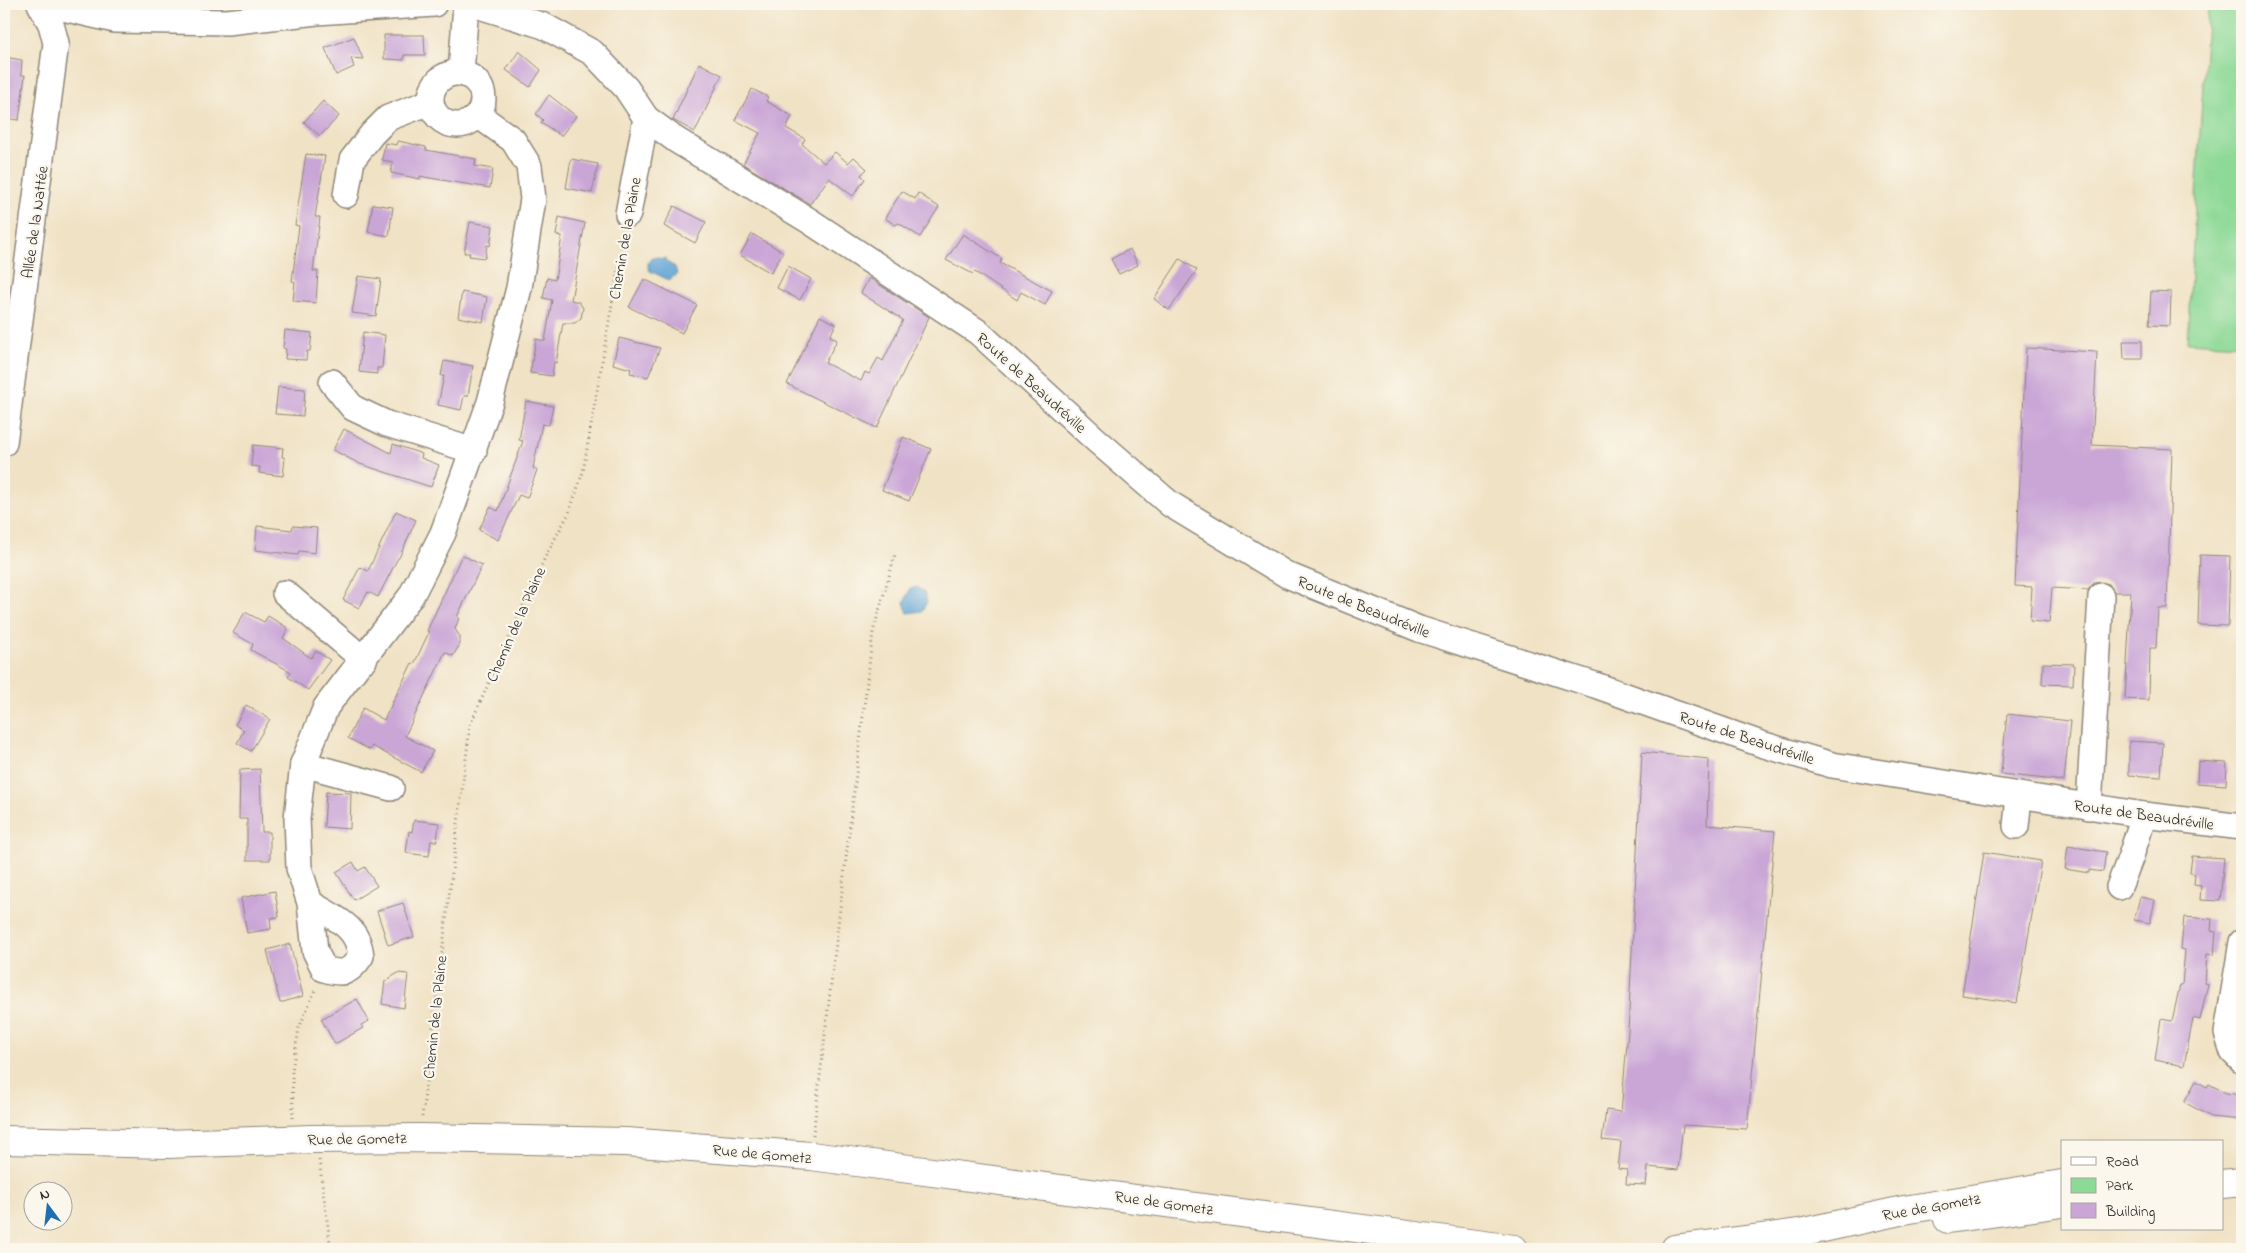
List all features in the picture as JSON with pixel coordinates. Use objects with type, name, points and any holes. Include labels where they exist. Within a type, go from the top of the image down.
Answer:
[{"type":"main road","name":"Rue de Gometz","points":[[4,1140],[167,1144],[312,1138],[626,1142],[811,1156],[1514,1249]]},
{"type":"main road","points":[[2224,1170],[2242,1170]]},
{"type":"main road","points":[[2224,1184],[2242,1182]]},
{"type":"main road","name":"Rue de Gometz","points":[[1800,1232],[1904,1210],[2061,1184]]},
{"type":"main road","name":"Rue de Gometz","points":[[1674,1249],[1800,1232],[1989,1215],[2061,1204]]},
{"type":"street","name":"Allée de la Nattée","points":[[4,443],[56,43],[51,24],[40,4]]},
{"type":"street","points":[[46,4],[115,20],[227,22],[317,12],[434,4]]},
{"type":"street","points":[[460,73],[466,4]]},
{"type":"street","name":"Route de Beaudréville","points":[[473,4],[544,26],[577,44],[604,64],[626,88],[646,118],[676,140],[808,220],[978,332],[1090,435],[1170,504],[1287,575],[1419,629],[1595,685],[1761,744],[1832,765],[2020,797],[2242,827]]},
{"type":"street","points":[[452,73],[460,73],[477,82],[481,89],[482,107],[478,115],[463,125],[446,123],[438,118],[430,102],[433,87],[438,80],[452,73]]},
{"type":"street","points":[[346,194],[352,160],[372,134],[388,118],[430,102]]},
{"type":"street","points":[[310,903],[350,928],[360,941],[361,956],[353,968],[337,973],[324,969],[315,951],[310,903],[299,868],[297,818],[303,764],[326,707],[364,660],[411,596],[443,533],[490,402],[519,288],[533,199],[529,166],[513,140],[478,115]]},
{"type":"street","name":"Chemin de la Plaine","points":[[628,214],[646,118]]},
{"type":"street","points":[[332,382],[353,408],[387,424],[474,451]]},
{"type":"street","points":[[285,593],[364,660]]},
{"type":"street","points":[[2089,807],[2102,596]]},
{"type":"street","points":[[303,764],[391,788]]},
{"type":"street","points":[[2016,826],[2020,797]]},
{"type":"street","points":[[2118,887],[2131,856],[2144,815]]},
{"type":"street","points":[[2242,942],[2226,1033],[2233,1052],[2242,1061]]},
{"type":"path","name":"Chemin de la Plaine","points":[[420,1138],[470,725],[547,553],[569,514],[583,472],[628,214]]},
{"type":"path","points":[[811,1156],[873,632],[896,555]]},
{"type":"path","points":[[324,969],[299,1028],[292,1071],[292,1117],[312,1138],[319,1159],[331,1249]]},
{"type":"green space","points":[[2208,4],[2242,4],[2242,345],[2187,342]]},
{"type":"water","points":[[656,257],[666,258],[668,263],[675,267],[677,274],[669,280],[650,271],[648,262]]},
{"type":"water","points":[[917,587],[924,592],[927,602],[922,611],[908,613],[904,603],[910,589]]},
{"type":"building","points":[[384,35],[424,35],[425,55],[404,55],[404,60],[384,59]]},
{"type":"building","points":[[354,37],[363,59],[351,58],[354,67],[336,75],[325,48]]},
{"type":"building","points":[[519,51],[541,70],[530,87],[506,70]]},
{"type":"building","points":[[4,57],[22,60],[21,75],[25,75],[19,120],[4,118]]},
{"type":"building","points":[[699,63],[722,75],[695,132],[673,120]]},
{"type":"building","points":[[752,89],[768,97],[766,101],[792,116],[786,128],[805,139],[802,144],[824,163],[835,152],[848,163],[854,157],[867,169],[861,175],[865,179],[853,196],[829,178],[810,204],[743,164],[760,133],[735,120]]},
{"type":"building","points":[[549,95],[576,116],[561,136],[541,122],[543,120],[536,114]]},
{"type":"building","points":[[323,101],[339,116],[320,136],[304,122]]},
{"type":"building","points":[[398,141],[426,147],[426,150],[476,159],[475,166],[493,169],[490,188],[420,176],[420,179],[391,173],[393,162],[382,160],[385,143],[397,145]]},
{"type":"building","points":[[306,154],[325,156],[315,217],[320,217],[313,271],[318,271],[316,303],[293,301],[295,282],[292,281],[299,226],[295,225]]},
{"type":"building","points":[[571,159],[598,164],[592,193],[566,188]]},
{"type":"building","points":[[902,191],[915,199],[918,193],[939,207],[920,237],[899,223],[895,225],[885,218]]},
{"type":"building","points":[[373,204],[393,207],[389,236],[368,232]]},
{"type":"building","points":[[674,206],[706,222],[695,243],[664,226]]},
{"type":"building","points":[[559,217],[585,223],[571,300],[579,302],[583,308],[581,318],[575,323],[563,323],[552,376],[530,373],[536,339],[545,341],[552,300],[543,298],[547,278],[555,280],[562,236],[556,235]]},
{"type":"building","points":[[470,222],[493,226],[490,246],[487,245],[485,258],[469,256],[470,253],[464,253]]},
{"type":"building","points":[[752,234],[783,252],[771,273],[740,255]]},
{"type":"building","points":[[963,234],[1002,259],[1000,263],[1052,291],[1045,305],[1021,292],[1017,300],[975,272],[973,274],[946,260]]},
{"type":"building","points":[[1130,249],[1138,265],[1119,274],[1111,259]]},
{"type":"building","points":[[1180,259],[1197,270],[1169,310],[1154,299]]},
{"type":"building","points":[[788,266],[811,279],[800,300],[777,288]]},
{"type":"building","points":[[358,276],[381,279],[376,316],[352,313]]},
{"type":"building","points":[[869,278],[929,317],[877,428],[787,384],[820,316],[836,324],[830,336],[837,340],[825,363],[861,381],[865,372],[869,374],[878,358],[883,361],[903,320],[861,293]]},
{"type":"building","points":[[644,279],[697,305],[682,333],[629,307]]},
{"type":"building","points":[[2151,291],[2171,292],[2170,326],[2149,325]]},
{"type":"building","points":[[462,292],[487,297],[483,322],[458,317]]},
{"type":"building","points":[[285,330],[312,333],[310,351],[307,351],[306,360],[285,359],[286,349],[283,348]]},
{"type":"building","points":[[363,332],[385,335],[382,368],[377,368],[377,374],[359,372]]},
{"type":"building","points":[[619,338],[660,348],[648,377],[630,373],[631,369],[613,364]]},
{"type":"building","points":[[2123,341],[2142,341],[2142,359],[2124,359]]},
{"type":"building","points":[[2026,348],[2097,352],[2092,445],[2172,449],[2167,608],[2158,608],[2156,648],[2150,648],[2149,700],[2125,699],[2131,592],[2114,592],[2109,584],[2101,582],[2094,583],[2088,590],[2052,588],[2049,623],[2030,621],[2032,587],[2015,586]]},
{"type":"building","points":[[444,361],[473,366],[468,396],[464,396],[461,410],[438,405],[444,376],[441,376]]},
{"type":"building","points":[[278,387],[305,389],[303,416],[275,414]]},
{"type":"building","points":[[526,401],[553,406],[549,425],[542,424],[533,468],[537,470],[527,498],[519,495],[498,540],[479,530],[490,507],[498,511],[523,441],[519,440]]},
{"type":"building","points":[[344,429],[391,453],[393,444],[422,454],[421,458],[439,465],[431,487],[360,464],[333,450]]},
{"type":"building","points":[[903,437],[931,449],[909,501],[882,490]]},
{"type":"building","points":[[253,445],[283,448],[282,457],[285,458],[283,476],[259,473],[260,467],[251,466]]},
{"type":"building","points":[[396,511],[416,520],[399,558],[378,597],[368,592],[359,608],[343,600],[360,567],[368,571]]},
{"type":"building","points":[[257,526],[292,530],[293,526],[317,528],[315,553],[299,551],[298,555],[255,550]]},
{"type":"building","points":[[462,555],[482,565],[457,617],[459,618],[455,629],[460,637],[460,644],[453,656],[445,652],[405,736],[433,751],[421,772],[372,746],[370,750],[348,738],[363,708],[384,720],[412,663],[414,664]]},
{"type":"building","points":[[2200,555],[2230,556],[2228,626],[2198,625]]},
{"type":"building","points":[[245,612],[264,622],[268,616],[288,628],[283,638],[311,658],[316,651],[330,660],[308,690],[288,677],[291,672],[251,650],[253,644],[233,633]]},
{"type":"building","points":[[2043,663],[2074,664],[2073,685],[2042,684]]},
{"type":"building","points":[[246,705],[270,719],[251,751],[237,743],[244,730],[235,725]]},
{"type":"building","points":[[2007,714],[2070,721],[2064,781],[2001,774]]},
{"type":"building","points":[[2129,741],[2163,743],[2161,777],[2129,775]]},
{"type":"building","points":[[1642,752],[1709,759],[1707,825],[1775,831],[1747,1129],[1683,1125],[1678,1170],[1648,1167],[1646,1185],[1626,1184],[1627,1170],[1618,1169],[1621,1142],[1602,1140],[1606,1110],[1621,1112],[1628,1032]]},
{"type":"building","points":[[2198,761],[2227,763],[2226,785],[2197,783]]},
{"type":"building","points":[[260,769],[262,832],[270,832],[270,860],[247,860],[247,819],[239,819],[240,770]]},
{"type":"building","points":[[326,792],[351,793],[350,829],[324,827]]},
{"type":"building","points":[[414,820],[439,823],[437,841],[431,841],[429,856],[406,853],[409,831],[412,832]]},
{"type":"building","points":[[2068,846],[2106,852],[2103,872],[2089,870],[2089,873],[2065,869]]},
{"type":"building","points":[[1984,852],[2041,861],[2017,1003],[1962,995]]},
{"type":"building","points":[[2192,856],[2224,858],[2220,901],[2200,900],[2201,886],[2194,885],[2195,874],[2190,873]]},
{"type":"building","points":[[353,862],[358,871],[365,867],[377,886],[354,900],[336,872]]},
{"type":"building","points":[[275,891],[279,917],[270,918],[271,929],[247,933],[241,898]]},
{"type":"building","points":[[2140,897],[2155,900],[2150,923],[2134,920]]},
{"type":"building","points":[[403,903],[414,937],[388,945],[377,911]]},
{"type":"building","points":[[2184,917],[2212,919],[2211,931],[2216,932],[2214,955],[2207,954],[2205,983],[2208,984],[2200,1020],[2193,1018],[2184,1066],[2155,1060],[2161,1019],[2172,1021],[2180,985],[2182,985],[2185,950],[2181,949]]},
{"type":"building","points":[[290,944],[303,996],[280,1003],[267,950]]},
{"type":"building","points":[[398,973],[408,974],[404,1008],[382,1004],[385,981]]},
{"type":"building","points":[[357,999],[369,1021],[361,1025],[363,1028],[335,1044],[321,1019]]},
{"type":"building","points":[[2196,1081],[2207,1087],[2209,1084],[2226,1093],[2242,1095],[2242,1120],[2211,1117],[2184,1102]]}]
